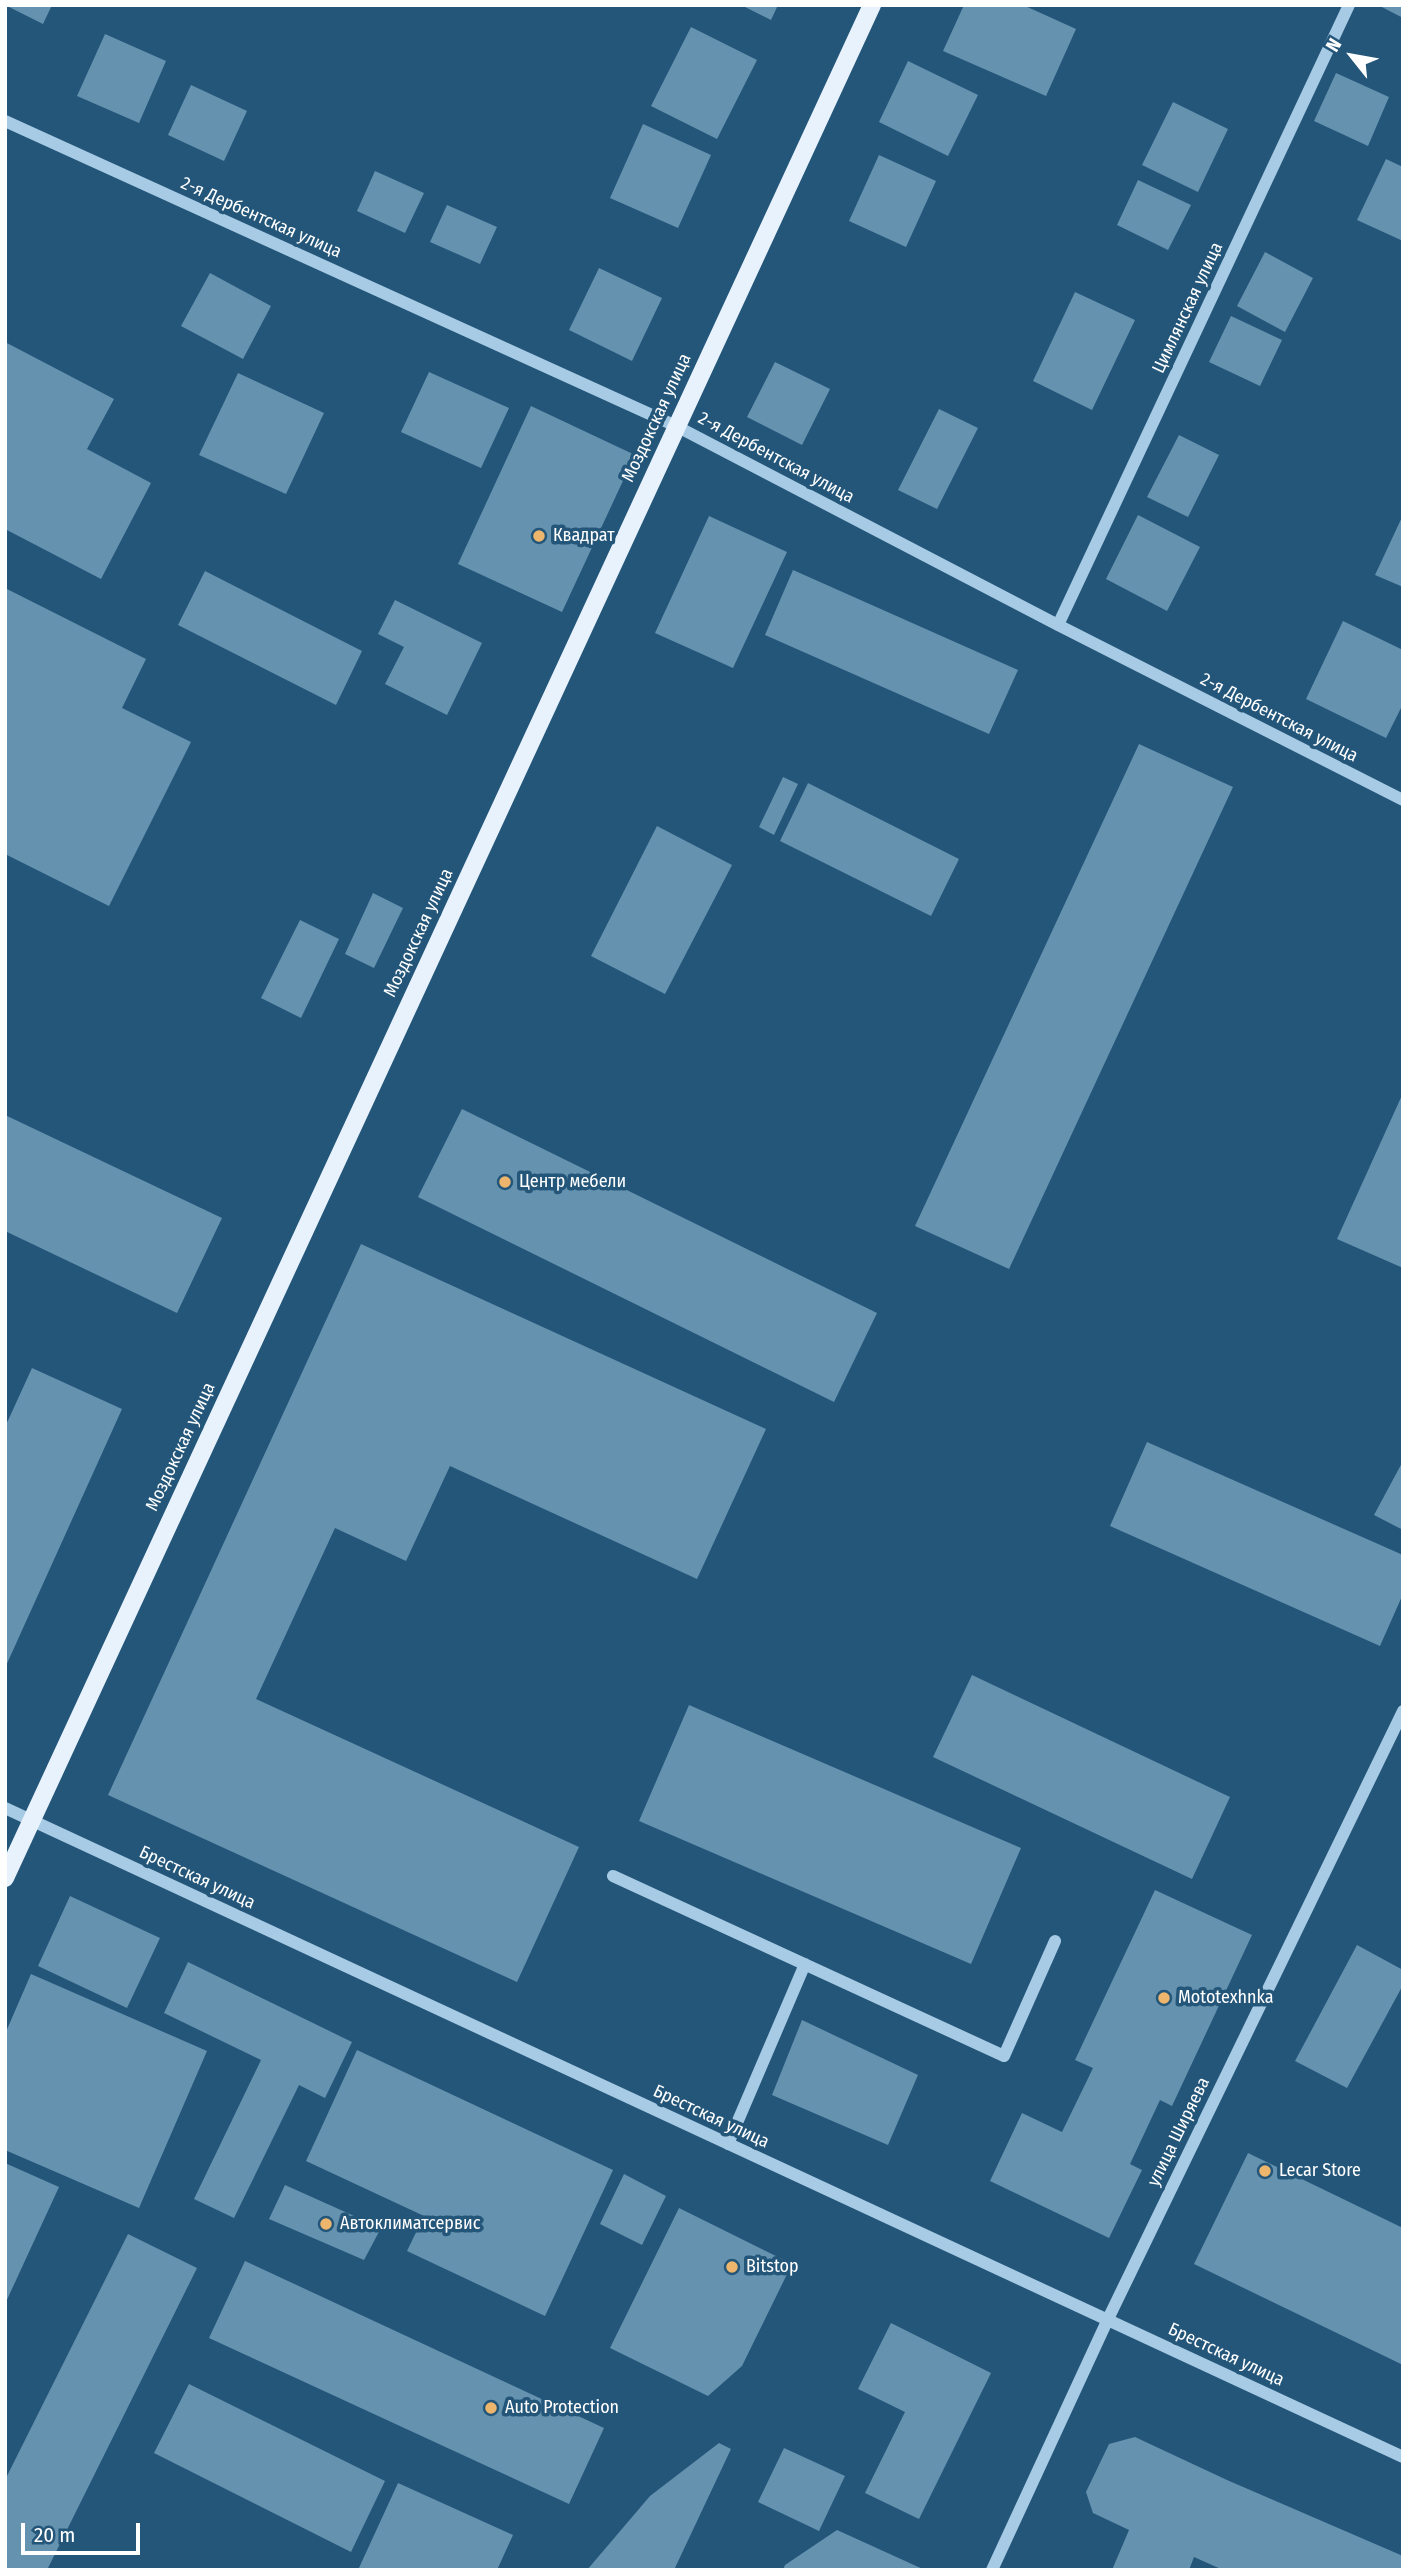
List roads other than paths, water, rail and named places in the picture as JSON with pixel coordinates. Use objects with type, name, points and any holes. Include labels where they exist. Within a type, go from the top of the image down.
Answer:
[{"type":"main road","name":"Моздокская улица","points":[[5,1878],[872,5]]},
{"type":"street","name":"Цимлянская улица","points":[[1058,625],[1349,5]]},
{"type":"street","name":"2-я Дербентская улица","points":[[5,121],[676,426],[1058,625],[1403,800]]},
{"type":"street","name":"улица Ширяева","points":[[992,2570],[1108,2319],[1403,1711]]},
{"type":"street","name":"Брестская улица","points":[[5,1808],[1403,2457]]},
{"type":"street","points":[[613,1876],[1004,2056],[1055,1941]]},
{"type":"street","points":[[727,2144],[805,1964]]},
{"type":"place","name":"Квадрат","points":[[539,536]]},
{"type":"place","name":"Центр мебели","points":[[505,1182]]},
{"type":"place","name":"Mototexhnka","points":[[1164,1998]]},
{"type":"place","name":"Lecar Store","points":[[1265,2171]]},
{"type":"place","name":"Автоклиматсервис","points":[[326,2224]]},
{"type":"place","name":"Bitstop","points":[[732,2267]]},
{"type":"place","name":"Auto Protection","points":[[491,2408]]}]
